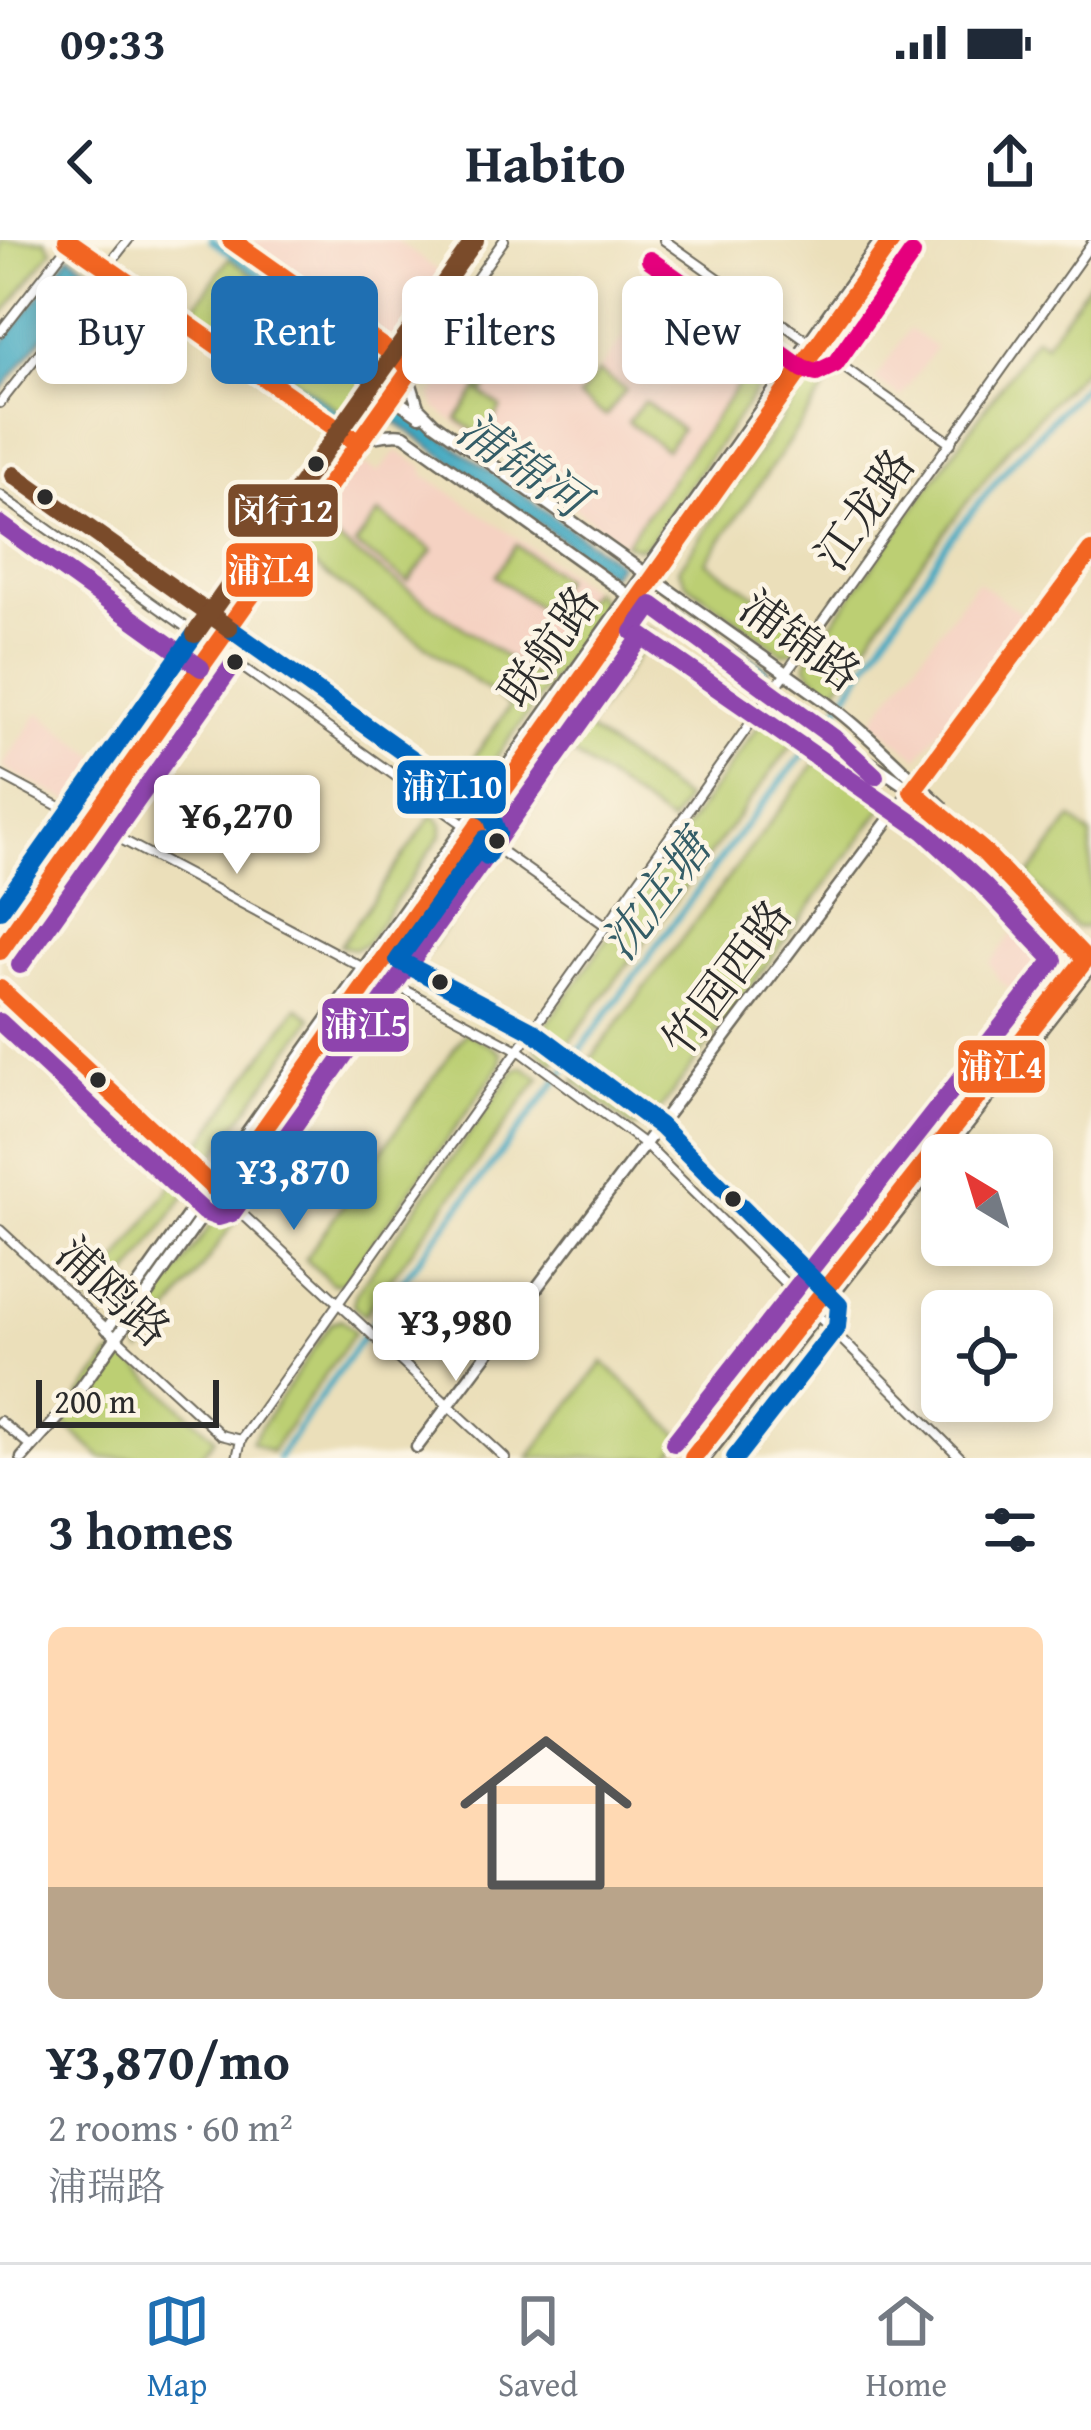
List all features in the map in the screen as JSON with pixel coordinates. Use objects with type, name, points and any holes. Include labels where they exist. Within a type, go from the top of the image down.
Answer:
[{"type":"street","points":[[0,403],[128,240]]},
{"type":"street","points":[[231,240],[402,361]]},
{"type":"street","points":[[478,276],[504,240]]},
{"type":"street","points":[[664,240],[951,443]]},
{"type":"street","name":"联航路","points":[[812,346],[881,240]]},
{"type":"street","name":"联航路","points":[[22,1458],[34,1448],[633,598],[892,240]]},
{"type":"street","points":[[0,332],[71,242]]},
{"type":"street","name":"浦锦路","points":[[71,242],[346,436],[362,440],[389,433],[404,436],[831,740],[915,787]]},
{"type":"street","name":"江龙路","points":[[237,1458],[241,1440],[1091,244]]},
{"type":"street","points":[[0,951],[402,383]]},
{"type":"street","points":[[413,384],[418,406],[434,423]]},
{"type":"street","name":"浦锦路","points":[[390,400],[394,398],[434,423],[849,718],[915,787],[1009,867],[1090,960]]},
{"type":"street","points":[[0,495],[608,927]]},
{"type":"street","name":"竹园西路","points":[[417,1447],[1091,551]]},
{"type":"street","points":[[0,776],[520,1051],[544,1068],[646,1144],[961,1458]]},
{"type":"street","points":[[958,1134],[1090,960]]},
{"type":"street","points":[[705,1458],[813,1311],[1090,960]]},
{"type":"street","points":[[0,989],[505,1458]]},
{"type":"street","points":[[693,1458],[921,1180]]},
{"type":"street","name":"浦鸥路","points":[[0,1230],[221,1435],[241,1440]]},
{"type":"street","points":[[0,1421],[34,1448]]},
{"type":"shaded area","points":[[246,240],[396,240],[445,276],[402,276],[402,348],[378,332],[378,276],[298,276]]},
{"type":"shaded area","points":[[677,263],[696,276],[668,276]]},
{"type":"shaded area","points":[[909,329],[936,347],[901,397],[875,380]]},
{"type":"shaded area","points":[[622,339],[622,384],[739,384],[625,544],[435,408],[432,396],[440,384],[598,384],[598,372]]},
{"type":"shaded area","points":[[397,451],[592,590],[532,675],[314,524],[356,466],[378,472]]},
{"type":"shaded area","points":[[977,581],[1026,617],[918,758],[872,721]]},
{"type":"shaded area","points":[[39,712],[114,770],[88,806],[79,806],[2,767]]},
{"type":"shaded area","points":[[1023,920],[1057,954],[1059,962],[1027,1003],[998,979],[990,963]]},
{"type":"green space","points":[[0,240],[45,240],[52,250],[0,318]]},
{"type":"green space","points":[[229,258],[254,276],[216,276]]},
{"type":"green space","points":[[1091,280],[1091,361],[1010,446],[914,572],[834,693],[812,675],[806,664],[810,654],[1035,338],[1045,344]]},
{"type":"green space","points":[[211,284],[211,320],[194,308]]},
{"type":"green space","points":[[823,366],[836,373],[706,562],[808,630],[792,652],[783,653],[686,583],[679,569],[814,371]]},
{"type":"green space","points":[[598,373],[626,390],[606,416],[579,397],[589,384],[598,384]]},
{"type":"green space","points":[[301,384],[373,384],[349,418]]},
{"type":"green space","points":[[739,384],[761,384],[650,541],[640,548],[625,544]]},
{"type":"green space","points":[[477,390],[501,407],[485,439],[457,419]]},
{"type":"green space","points":[[644,401],[681,429],[666,450],[628,422]]},
{"type":"green space","points":[[379,513],[433,550],[408,582],[355,545]]},
{"type":"green space","points":[[314,524],[531,675],[592,590],[602,602],[601,612],[464,802],[444,800],[510,706],[293,551]]},
{"type":"green space","points":[[516,545],[563,579],[540,609],[495,576]]},
{"type":"green space","points":[[641,627],[654,631],[586,729],[685,799],[671,824],[570,752],[506,843],[496,834],[497,823],[623,643]]},
{"type":"green space","points":[[770,717],[800,734],[553,1064],[536,1048],[539,1035],[761,722]]},
{"type":"green space","points":[[823,753],[885,786],[891,797],[648,1126],[632,1127],[574,1081]]},
{"type":"green space","points":[[433,814],[442,824],[442,834],[366,944],[354,949],[340,946]]},
{"type":"green space","points":[[1072,818],[1091,836],[1091,928],[1075,927],[1028,877]]},
{"type":"green space","points":[[479,852],[496,859],[406,980],[397,972],[400,960]]},
{"type":"green space","points":[[381,991],[394,996],[329,1090],[314,1080],[371,998]]},
{"type":"green space","points":[[297,1007],[312,1018],[214,1156],[200,1161],[192,1156]]},
{"type":"green space","points":[[466,1032],[501,1052],[501,1064],[345,1282],[333,1284],[305,1259]]},
{"type":"green space","points":[[523,1067],[540,1078],[364,1315],[353,1304],[356,1293],[514,1071]]},
{"type":"green space","points":[[299,1100],[313,1110],[245,1205],[237,1189]]},
{"type":"green space","points":[[181,1172],[189,1180],[189,1190],[109,1304],[102,1307],[89,1302]]},
{"type":"green space","points":[[223,1216],[235,1221],[142,1352],[134,1339],[137,1330],[214,1220]]},
{"type":"green space","points":[[341,1319],[355,1332],[271,1452],[251,1442],[331,1323]]},
{"type":"green space","points":[[121,1352],[215,1438],[199,1458],[102,1458],[61,1421],[110,1356]]},
{"type":"green space","points":[[603,1362],[684,1439],[668,1458],[529,1458]]},
{"type":"water","points":[[70,255],[94,272],[91,276],[54,276]]},
{"type":"water","points":[[36,299],[36,346],[0,392],[0,346]]},
{"type":"water","points":[[398,406],[619,563],[610,575],[390,418]]},
{"type":"water","points":[[671,601],[768,669],[760,682],[663,613]]},
{"type":"waterway","points":[[109,252],[350,424],[390,367],[211,240]]},
{"type":"waterway","name":"沈庄塘","points":[[278,1458],[397,1288],[742,830],[829,722],[946,544],[1012,462],[1091,378]]},
{"type":"waterway","name":"浦锦河","points":[[758,672],[829,722]]},
{"type":"transit line","name":"浦江4","points":[[67,240],[347,436],[362,440]]},
{"type":"transit line","name":"浦江4","points":[[0,951],[410,371],[404,362],[231,240]]},
{"type":"transit line","name":"闵行12","points":[[195,634],[475,240]]},
{"type":"transit line","name":"浦江4","points":[[0,989],[219,1193],[892,240]]},
{"type":"transit line","points":[[650,260],[803,369],[816,373],[835,364],[912,254]]},
{"type":"transit line","name":"闵行12","points":[[14,475],[229,628]]},
{"type":"transit line","name":"浦江5","points":[[0,524],[201,668]]},
{"type":"transit line","name":"浦江4","points":[[693,1458],[1086,959],[982,850],[912,791],[1091,551]]},
{"type":"transit line","name":"浦江5","points":[[633,632],[652,605],[834,738],[875,776]]},
{"type":"transit line","name":"浦江10","points":[[229,628],[491,815],[498,834],[487,856]]},
{"type":"transit line","name":"浦江10","points":[[0,910],[195,634]]},
{"type":"transit line","name":"浦江5","points":[[0,1022],[204,1212],[218,1217],[232,1213],[642,636],[924,831],[1054,960],[674,1443]]},
{"type":"transit line","name":"浦江5","points":[[20,965],[235,662]]},
{"type":"transit line","name":"浦江10","points":[[485,839],[398,960],[533,1031],[660,1126],[839,1305],[837,1327],[735,1458]]}]
